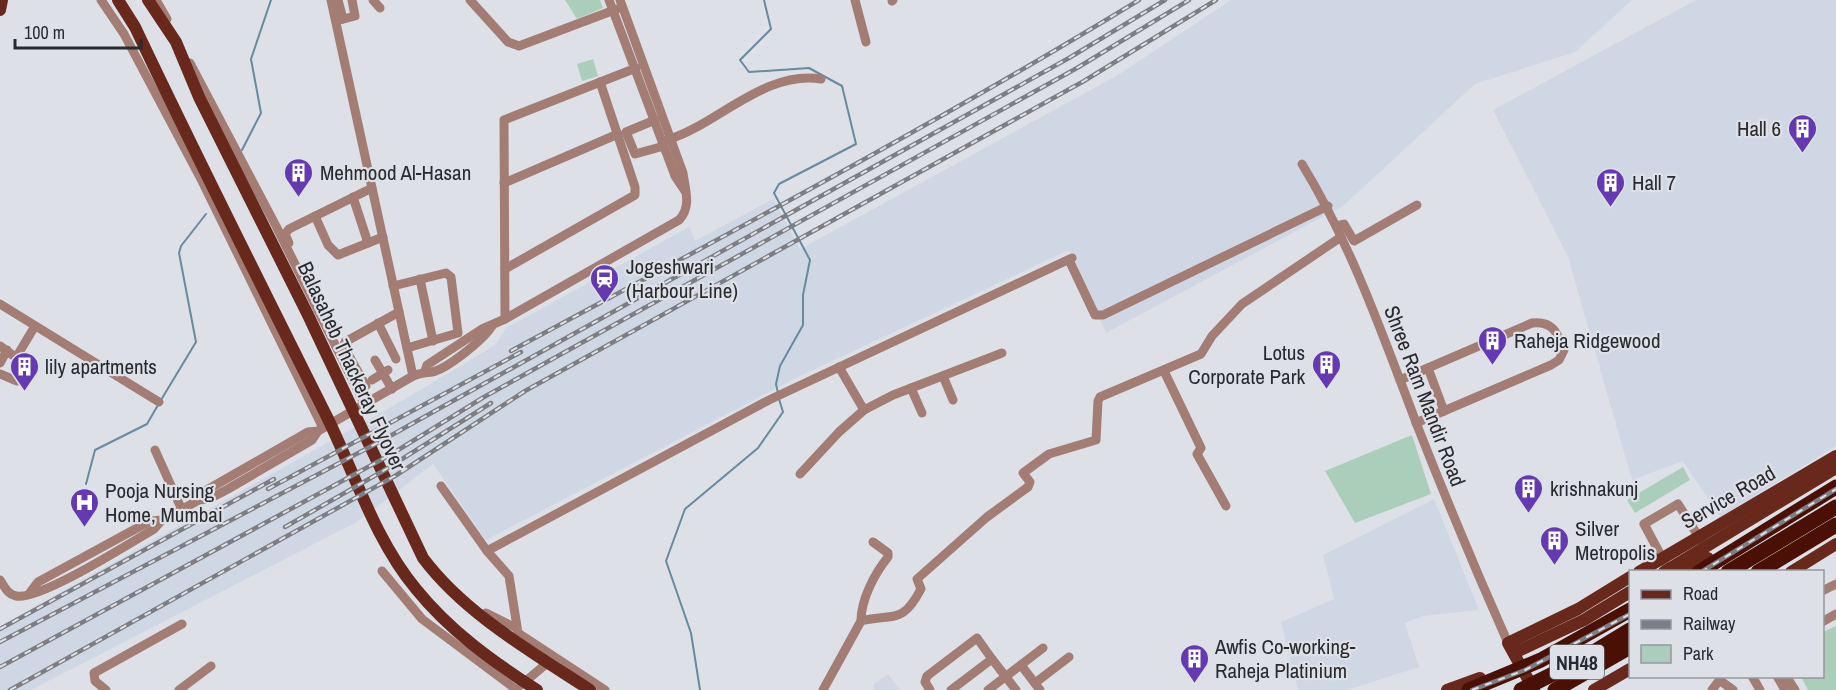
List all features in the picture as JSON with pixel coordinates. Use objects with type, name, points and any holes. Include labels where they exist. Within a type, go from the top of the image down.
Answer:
[{"type":"highway","points":[[1723,568],[1836,487]]},
{"type":"highway","points":[[1760,570],[1774,553],[1836,507]]},
{"type":"highway","points":[[1723,568],[1774,553],[1836,525]]},
{"type":"highway","points":[[1469,690],[1516,658],[1629,610]]},
{"type":"highway","name":"NH48","points":[[1521,690],[1561,671],[1629,631]]},
{"type":"highway","name":"NH48","points":[[1555,690],[1629,648]]},
{"type":"main road","points":[[0,10],[2,0]]},
{"type":"main road","name":"Balasaheb Thackeray Flyover","points":[[118,0],[135,27],[325,414],[386,544],[415,588],[447,623],[485,656],[537,690]]},
{"type":"main road","name":"Balasaheb Thackeray Flyover","points":[[148,0],[176,42],[199,97],[348,400],[406,525],[434,572],[487,619],[590,690]]},
{"type":"main road","name":"Service Road","points":[[1642,570],[1661,556],[1729,526],[1836,456]]},
{"type":"main road","points":[[1729,526],[1836,468]]},
{"type":"main road","points":[[1688,570],[1836,482]]},
{"type":"main road","points":[[1666,570],[1700,539]]},
{"type":"main road","points":[[1794,570],[1836,544]]},
{"type":"main road","points":[[1516,658],[1578,609],[1629,578]]},
{"type":"main road","points":[[1516,658],[1629,593]]},
{"type":"main road","points":[[1448,690],[1629,605]]},
{"type":"main road","points":[[1516,658],[1534,690]]},
{"type":"main road","points":[[1594,690],[1629,670]]},
{"type":"street","points":[[101,0],[124,33],[201,181],[320,429]]},
{"type":"street","points":[[156,0],[276,226],[364,404]]},
{"type":"street","points":[[331,0],[339,20]]},
{"type":"street","points":[[338,0],[339,20],[372,188],[414,376]]},
{"type":"street","points":[[339,20],[355,16],[352,0]]},
{"type":"street","points":[[373,0],[380,8]]},
{"type":"street","points":[[470,0],[508,42],[519,46],[613,11],[622,4],[666,142]]},
{"type":"street","points":[[264,464],[308,432],[320,429],[425,371],[428,365],[482,329],[506,320],[679,220],[687,207],[683,173],[654,120],[609,0]]},
{"type":"street","points":[[855,0],[866,42]]},
{"type":"street","points":[[506,320],[504,120],[636,68]]},
{"type":"street","points":[[654,120],[626,132],[635,154],[666,142],[775,84],[812,77],[821,79]]},
{"type":"street","points":[[505,269],[631,200],[635,195],[635,187],[600,82]]},
{"type":"street","points":[[504,183],[618,134]]},
{"type":"street","name":"Shree Ram Mandir Road","points":[[1302,164],[1347,242],[1390,348],[1447,502],[1516,658]]},
{"type":"street","points":[[304,272],[285,234],[289,229],[372,188]]},
{"type":"street","points":[[353,197],[368,243]]},
{"type":"street","points":[[861,621],[876,617],[896,617],[911,607],[921,589],[917,579],[987,517],[1028,487],[1030,482],[1023,472],[1049,454],[1096,440],[1100,397],[1201,354],[1212,336],[1242,304],[1347,242],[1417,205]]},
{"type":"street","points":[[487,551],[769,400],[1070,259],[1095,315],[1103,315],[1328,206]]},
{"type":"street","points":[[315,216],[328,245],[338,255],[382,237]]},
{"type":"street","points":[[393,286],[446,273],[451,277],[458,333],[407,348]]},
{"type":"street","points":[[420,279],[433,341]]},
{"type":"street","points":[[0,304],[159,402]]},
{"type":"street","points":[[386,372],[369,383],[344,344],[346,340],[399,312]]},
{"type":"street","points":[[378,323],[396,359]]},
{"type":"street","points":[[1400,380],[1532,323],[1548,324],[1555,328],[1564,350],[1559,360],[1551,365],[1416,423]]},
{"type":"street","points":[[17,356],[35,326]]},
{"type":"street","points":[[0,363],[3,348],[26,364],[17,381],[0,374]]},
{"type":"street","points":[[800,474],[839,432],[876,402],[1002,353]]},
{"type":"street","points":[[375,360],[386,372],[392,389]]},
{"type":"street","points":[[839,367],[864,410]]},
{"type":"street","points":[[1428,368],[1444,411]]},
{"type":"street","points":[[1164,371],[1200,447],[1197,454],[1226,506]]},
{"type":"street","points":[[943,375],[953,400]]},
{"type":"street","points":[[911,388],[922,413]]},
{"type":"street","points":[[0,580],[8,592],[13,595],[44,591],[82,564],[130,537],[150,521],[162,520],[182,510],[199,500],[205,491],[226,485],[312,440],[320,429]]},
{"type":"street","points":[[155,450],[182,510]]},
{"type":"street","points":[[441,486],[487,551],[509,576],[518,633],[605,690]]},
{"type":"street","points":[[1666,570],[1661,556],[1644,527],[1645,523],[1679,504],[1700,539]]},
{"type":"street","points":[[403,507],[431,562],[459,591],[492,618],[516,628]]},
{"type":"street","points":[[823,690],[861,621],[861,613],[877,571],[888,557],[888,553],[873,542]]},
{"type":"street","points":[[382,571],[422,619],[514,689],[554,657]]},
{"type":"street","points":[[106,690],[95,681],[94,673],[182,624]]},
{"type":"street","points":[[930,690],[925,682],[927,676],[976,638],[1016,690]]},
{"type":"street","points":[[988,690],[1042,648]]},
{"type":"street","points":[[1021,665],[1037,687],[1069,657]]},
{"type":"street","points":[[951,690],[992,659]]},
{"type":"street","points":[[179,690],[211,666]]},
{"type":"street","points":[[1712,690],[1718,682],[1722,682],[1733,690]]},
{"type":"shaded area","points":[[1231,0],[1632,0],[1575,52],[1475,84],[1343,206],[1106,333],[1069,250],[796,378],[486,540],[433,464],[357,522],[31,690],[0,690],[0,626],[400,402],[495,345],[506,328],[689,227],[695,241],[773,199],[800,249],[1118,75]]},
{"type":"shaded area","points":[[1696,0],[1836,0],[1836,446],[1720,517],[1683,461],[1632,480],[1568,257],[1493,110]]},
{"type":"shaded area","points":[[1434,499],[1479,610],[1423,616],[1405,623],[1419,667],[1347,690],[1298,690],[1281,622],[1334,599],[1323,555]]},
{"type":"shaded area","points":[[888,674],[900,690],[874,690],[874,684]]},
{"type":"green space","points":[[565,0],[600,0],[603,8],[577,19]]},
{"type":"green space","points":[[593,59],[598,76],[582,81],[577,64]]},
{"type":"green space","points":[[1412,435],[1431,494],[1355,523],[1325,471]]},
{"type":"green space","points":[[1683,467],[1690,480],[1635,513],[1627,500]]},
{"type":"green space","points":[[1836,626],[1836,690],[1808,690],[1802,678],[1824,678],[1824,632]]},
{"type":"waterway","points":[[242,150],[261,113],[251,59],[271,0]]},
{"type":"waterway","points":[[764,0],[771,29],[740,60],[749,72],[809,68],[842,86],[856,144],[779,184],[774,193],[810,260],[803,295],[803,325],[780,366],[776,384],[778,393]]},
{"type":"waterway","points":[[161,400],[196,342],[179,253],[181,246],[206,214]]},
{"type":"waterway","points":[[700,690],[691,633],[666,561],[685,509],[758,448],[783,412],[779,399]]},
{"type":"waterway","points":[[86,484],[95,450],[147,424],[158,405]]},
{"type":"railway","points":[[511,351],[906,136],[1139,0]]},
{"type":"railway","points":[[0,642],[381,441],[1069,58],[1165,0]]},
{"type":"railway","points":[[0,667],[390,455],[484,397],[1077,68],[1189,0]]},
{"type":"railway","points":[[10,690],[395,476],[525,391],[1084,81],[1216,0]]},
{"type":"railway","points":[[268,489],[521,352]]},
{"type":"railway","points":[[285,527],[383,471],[491,403]]},
{"type":"railway","points":[[0,629],[274,479]]},
{"type":"railway","points":[[1704,570],[1836,489]]},
{"type":"railway","points":[[1472,690],[1525,670],[1629,615]]},
{"type":"place","name":"Hall 6","points":[[1802,154]]},
{"type":"place","name":"Mehmood Al-Hasan","points":[[299,198]]},
{"type":"place","name":"Hall 7","points":[[1611,208]]},
{"type":"place","name":"Jogeshwari (Harbour Line)","points":[[605,304]]},
{"type":"place","name":"Raheja Ridgewood","points":[[1493,366]]},
{"type":"place","name":"Lotus Corporate Park","points":[[1326,390]]},
{"type":"place","name":"lily apartments","points":[[24,392]]},
{"type":"place","name":"krishnakunj","points":[[1529,514]]},
{"type":"place","name":"Pooja Nursing Home, Mumbai","points":[[84,528]]},
{"type":"place","name":"Silver Metropolis","points":[[1554,566]]},
{"type":"place","name":"Awfis Co-working- Raheja Platinium","points":[[1194,684]]}]
